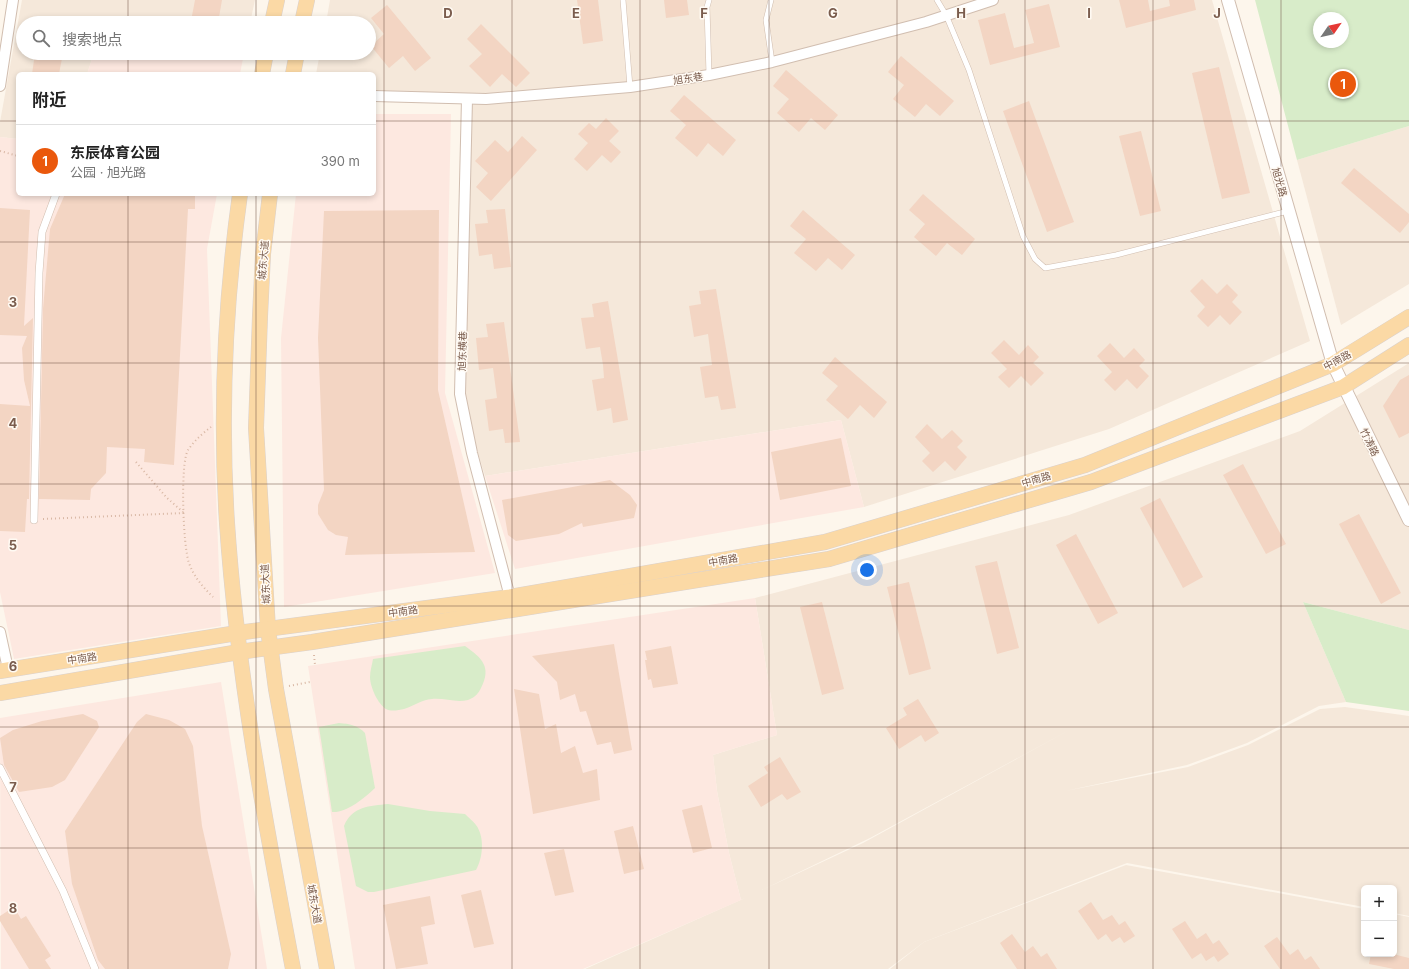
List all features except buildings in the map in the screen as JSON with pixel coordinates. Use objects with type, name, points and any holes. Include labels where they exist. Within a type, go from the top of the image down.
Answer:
[{"type":"main road","points":[[274,16],[277,0]]},
{"type":"main road","points":[[303,16],[306,0]]},
{"type":"main road","points":[[262,72],[265,60]]},
{"type":"main road","points":[[293,72],[296,60]]},
{"type":"main road","points":[[240,196],[228,304],[225,416],[227,523],[239,652],[273,864],[293,969]]},
{"type":"main road","name":"城东大道","points":[[270,196],[260,308],[256,428],[268,629],[276,689],[327,969]]},
{"type":"main road","name":"中南路","points":[[4,670],[237,633],[510,597],[825,542],[1085,465],[1333,364],[1409,317]]},
{"type":"main road","name":"中南路","points":[[0,693],[239,652],[312,642],[829,559],[1091,482],[1343,387],[1409,345]]},
{"type":"street","points":[[0,86],[13,0]]},
{"type":"street","name":"旭东巷","points":[[376,96],[486,99],[630,87],[709,75],[772,62],[946,15],[993,0]]},
{"type":"street","name":"旭光路","points":[[1228,0],[1333,364]]},
{"type":"street","name":"旭东横巷","points":[[467,99],[460,394],[472,453],[510,597]]},
{"type":"street","points":[[34,520],[39,273],[42,232],[55,196]]},
{"type":"street","name":"竹涛路","points":[[1333,364],[1409,520]]},
{"type":"street","points":[[0,632],[4,670]]},
{"type":"street","points":[[0,768],[63,891],[95,969]]},
{"type":"lane","points":[[623,0],[630,87]]},
{"type":"lane","points":[[709,0],[707,7],[709,75]]},
{"type":"lane","points":[[771,0],[766,20],[772,62]]},
{"type":"lane","points":[[937,0],[946,15],[969,70],[1023,236],[1035,259],[1045,268],[1116,255],[1289,211]]},
{"type":"path","points":[[0,151],[16,155]]},
{"type":"path","points":[[213,597],[198,582],[188,561],[184,513],[183,472],[187,451],[200,436],[225,416]]},
{"type":"path","points":[[136,462],[167,498],[184,513]]},
{"type":"path","points":[[34,520],[184,513]]},
{"type":"path","points":[[276,689],[310,682]]},
{"type":"shaded area","points":[[22,0],[255,0],[252,16],[19,16]]},
{"type":"shaded area","points":[[330,0],[1212,0],[1310,341],[1109,429],[864,507],[841,420],[485,476],[460,394],[467,99],[376,96],[376,72],[316,72],[319,60],[376,60],[376,16],[327,16]]},
{"type":"shaded area","points":[[16,33],[16,60],[92,60],[88,72],[16,72],[16,139],[0,137],[0,122]]},
{"type":"shaded area","points":[[92,60],[243,60],[240,72],[88,72]]},
{"type":"shaded area","points":[[376,114],[451,114],[445,393],[495,573],[284,607],[281,338],[296,196],[376,196]]},
{"type":"shaded area","points":[[1409,126],[1409,284],[1341,325],[1297,160]]},
{"type":"shaded area","points":[[0,137],[16,139],[16,196],[217,196],[207,249],[221,626],[14,659],[0,592]]},
{"type":"shaded area","points":[[1409,363],[1409,630],[1303,602],[1346,702],[1319,706],[1247,743],[1187,765],[1065,791],[1188,767],[1248,745],[1320,709],[1345,707],[1409,716],[1409,916],[1397,914],[1397,885],[1361,885],[1361,906],[1127,863],[924,942],[888,969],[585,969],[741,900],[729,853],[717,791],[713,755],[777,735],[755,598],[1069,515],[1300,431]],"holes":[[[1075,727],[863,843],[762,890],[870,838]]]},
{"type":"shaded area","points":[[841,420],[864,507],[515,569],[485,476]]},
{"type":"shaded area","points":[[755,598],[777,735],[713,755],[717,791],[729,853],[741,900],[583,969],[355,969],[308,666]]},
{"type":"shaded area","points":[[221,682],[267,969],[1,969],[0,718]]},
{"type":"shaded area","points":[[1126,865],[1361,908],[1361,957],[1397,957],[1397,915],[1409,917],[1409,969],[890,969],[924,942]]},
{"type":"green space","points":[[1255,0],[1409,0],[1409,126],[1297,160]]},
{"type":"green space","points":[[1303,602],[1409,630],[1409,711],[1346,702]]},
{"type":"green space","points":[[465,646],[484,664],[486,674],[481,688],[472,698],[459,701],[437,699],[428,700],[404,709],[393,711],[383,707],[377,699],[370,681],[370,672],[373,659]]},
{"type":"green space","points":[[339,723],[353,725],[365,733],[375,788],[361,800],[349,807],[337,812],[332,812],[319,727]]},
{"type":"green space","points":[[388,804],[430,811],[465,814],[476,825],[481,835],[482,848],[480,860],[476,870],[374,892],[368,892],[356,886],[344,826],[347,819],[352,814],[362,808]]},
{"type":"place","name":"东辰体育公园","points":[[1343,84]]}]
